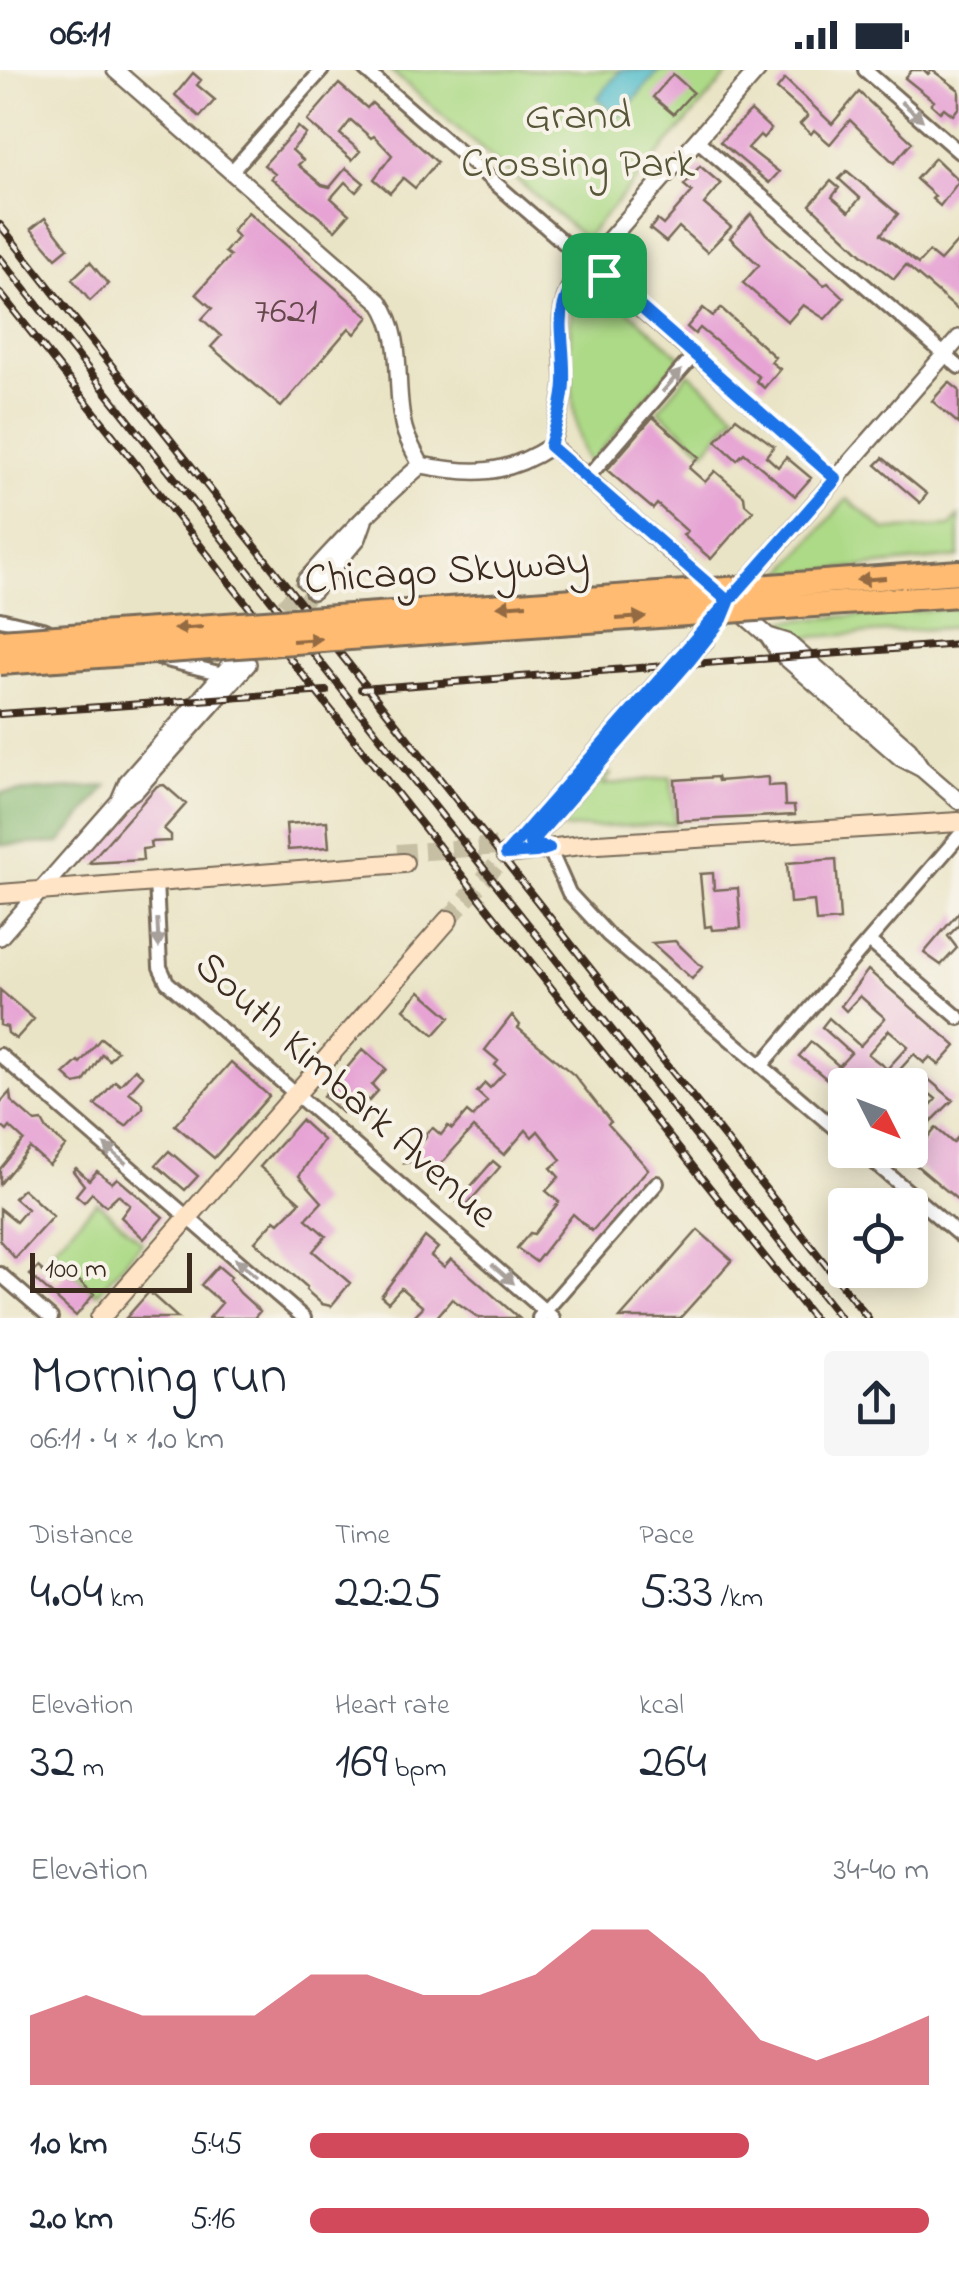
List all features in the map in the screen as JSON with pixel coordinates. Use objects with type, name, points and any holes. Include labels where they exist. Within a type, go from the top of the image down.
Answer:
[{"type":"highway","name":"Chicago Skyway","points":[[0,663],[785,596],[959,572]]},
{"type":"highway","name":"Chicago Skyway","points":[[0,641],[785,596],[959,594]]},
{"type":"main road","points":[[519,850],[959,822]]},
{"type":"main road","points":[[0,894],[400,858]]},
{"type":"main road","points":[[100,1318],[452,924]]},
{"type":"street","points":[[115,70],[380,302],[391,318],[404,428],[420,465]]},
{"type":"street","points":[[232,171],[322,70]]},
{"type":"street","points":[[365,70],[836,479]]},
{"type":"street","points":[[420,465],[458,472],[509,468],[550,446],[564,382],[560,318],[565,297],[590,262],[758,70]]},
{"type":"street","points":[[866,70],[959,152]]},
{"type":"street","points":[[697,140],[959,367]]},
{"type":"street","points":[[828,1123],[519,850],[690,660],[722,619],[729,602],[959,338]]},
{"type":"street","points":[[587,478],[694,354]]},
{"type":"street","points":[[550,446],[768,636],[778,651],[900,758],[922,768],[959,801]]},
{"type":"street","points":[[309,586],[358,538],[364,521],[391,490],[420,465]]},
{"type":"street","points":[[0,619],[229,676]]},
{"type":"street","points":[[0,937],[119,801],[127,782],[244,659]]},
{"type":"street","points":[[761,1066],[959,836]]},
{"type":"street","name":"South Kimbark Avenue","points":[[156,881],[160,967],[167,982],[546,1316]]},
{"type":"street","points":[[869,940],[959,1018]]},
{"type":"street","points":[[0,1055],[304,1318]]},
{"type":"street","points":[[881,1168],[959,1234]]},
{"type":"street","points":[[546,1316],[657,1183]]},
{"type":"street","points":[[0,1274],[51,1318]]},
{"type":"green space","name":"Grand Crossing Park","points":[[390,70],[732,70],[588,235],[582,236]]},
{"type":"green space","points":[[588,280],[597,283],[681,357],[589,464],[574,411],[570,341],[574,303]]},
{"type":"green space","points":[[689,373],[736,414],[705,451],[658,410]]},
{"type":"green space","points":[[847,499],[885,530],[950,526],[959,516],[959,557],[781,575]]},
{"type":"green space","points":[[959,608],[959,627],[799,638],[785,627],[785,621]]},
{"type":"green space","points":[[606,773],[611,774],[603,785],[671,777],[675,824],[557,829]]},
{"type":"green space","points":[[107,786],[60,843],[0,845],[0,793]]},
{"type":"green space","points":[[97,1202],[142,1242],[97,1294],[50,1252]]},
{"type":"water","points":[[621,70],[660,70],[619,117],[597,98]]},
{"type":"building","points":[[912,70],[928,74],[932,70],[959,90],[959,107],[953,115],[944,108],[940,112],[931,104],[934,101],[905,78]]},
{"type":"building","points":[[193,73],[201,80],[197,85],[215,100],[200,117],[175,95]]},
{"type":"building","points":[[673,74],[693,92],[673,114],[653,97]]},
{"type":"building","points":[[785,79],[832,124],[859,92],[912,142],[894,163],[850,120],[830,144],[800,124],[808,116],[777,89]]},
{"type":"building","points":[[339,84],[367,108],[372,103],[437,162],[415,188],[403,178],[390,193],[374,179],[392,155],[351,120],[340,134],[360,151],[352,160],[307,121]]},
{"type":"building","points":[[751,111],[771,129],[748,148],[779,172],[769,183],[720,142]]},
{"type":"building","points":[[298,127],[306,134],[292,150],[303,160],[298,165],[322,185],[330,187],[346,168],[364,183],[356,192],[345,182],[331,198],[349,214],[335,230],[271,178],[275,174],[264,165]]},
{"type":"building","points":[[935,158],[959,181],[940,206],[916,179]]},
{"type":"building","points":[[700,166],[721,184],[704,204],[731,227],[707,252],[679,227],[666,242],[650,229],[657,220],[663,225],[692,192],[684,185]]},
{"type":"building","points":[[847,171],[898,214],[881,234],[918,264],[929,252],[940,261],[959,240],[959,311],[906,265],[894,279],[810,205],[831,181],[839,188],[832,197],[849,212],[860,198],[839,179]]},
{"type":"building","points":[[248,212],[369,317],[355,334],[349,328],[281,407],[211,347],[221,336],[202,319],[212,308],[196,294],[230,256],[225,252],[238,237],[232,231]]},
{"type":"building","points":[[751,214],[766,234],[844,298],[825,319],[803,305],[788,322],[743,283],[759,265],[730,238]]},
{"type":"building","points":[[45,218],[68,248],[56,258],[31,229]]},
{"type":"building","points":[[90,262],[108,284],[90,301],[72,279]]},
{"type":"building","points":[[703,308],[713,316],[721,308],[775,357],[771,362],[780,369],[764,388],[756,381],[759,377],[700,328],[695,334],[687,327]]},
{"type":"building","points":[[949,382],[959,390],[959,424],[932,401]]},
{"type":"building","points":[[653,417],[699,457],[689,468],[705,482],[715,471],[744,496],[745,504],[753,511],[711,559],[683,535],[687,531],[657,504],[653,509],[607,470]]},
{"type":"building","points":[[736,418],[774,446],[766,456],[778,467],[786,457],[811,478],[795,496],[744,453],[737,460],[716,441]]},
{"type":"building","points":[[883,458],[927,494],[920,503],[876,465]]},
{"type":"building","points":[[717,777],[718,781],[768,777],[768,786],[784,785],[785,806],[794,806],[795,815],[677,821],[675,780]]},
{"type":"building","points":[[164,785],[186,804],[164,829],[171,835],[171,841],[150,842],[151,848],[142,849],[143,860],[89,863],[157,786]]},
{"type":"building","points":[[327,821],[329,847],[288,850],[286,824]]},
{"type":"building","points":[[836,859],[840,920],[816,922],[814,901],[790,903],[787,863]]},
{"type":"building","points":[[713,873],[714,890],[738,888],[741,928],[705,927],[700,874]]},
{"type":"building","points":[[959,912],[959,925],[948,936],[957,948],[941,965],[924,953]]},
{"type":"building","points":[[675,941],[702,967],[692,979],[652,943]]},
{"type":"building","points":[[868,970],[956,1046],[939,1065],[930,1057],[924,1063],[914,1054],[901,1068],[888,1068],[908,1046],[889,1030],[868,1054],[886,1068],[828,1068],[828,1080],[799,1056],[811,1042],[839,1066],[851,1053],[822,1027],[829,1018],[860,1046],[885,1018],[860,996],[846,1011],[841,1006]]},
{"type":"building","points":[[0,990],[34,1019],[16,1039],[7,1027],[0,1025]]},
{"type":"building","points":[[420,991],[450,1017],[434,1035],[404,1009]]},
{"type":"building","points":[[512,1015],[520,1025],[518,1028],[574,1075],[611,1122],[608,1124],[648,1169],[592,1231],[573,1214],[536,1262],[517,1248],[530,1233],[534,1234],[559,1202],[546,1191],[559,1177],[551,1168],[561,1160],[538,1131],[532,1137],[526,1130],[504,1155],[473,1128],[430,1176],[414,1161],[405,1163],[426,1133],[433,1128],[441,1135],[467,1112],[473,1117],[487,1101],[477,1092],[485,1083],[490,1088],[504,1073],[495,1065],[498,1061],[485,1050]]},
{"type":"building","points":[[101,1038],[117,1051],[109,1060],[102,1054],[84,1082],[75,1084],[64,1074],[80,1063]]},
{"type":"building","points":[[363,1049],[386,1069],[372,1085],[378,1091],[369,1101],[362,1094],[342,1113],[323,1096]]},
{"type":"building","points":[[231,1062],[269,1096],[214,1158],[175,1125]]},
{"type":"building","points":[[135,1069],[143,1076],[129,1092],[143,1103],[143,1108],[126,1126],[95,1105],[115,1081],[120,1085]]},
{"type":"building","points":[[928,1079],[953,1100],[928,1125],[928,1108],[936,1099],[928,1092]]},
{"type":"building","points":[[10,1092],[11,1101],[35,1122],[42,1121],[66,1146],[49,1165],[30,1148],[0,1184],[0,1169],[24,1140],[10,1127],[7,1131],[0,1125],[0,1103]]},
{"type":"building","points":[[301,1120],[323,1140],[299,1176],[322,1202],[306,1219],[326,1236],[313,1251],[350,1283],[331,1306],[322,1304],[255,1242],[275,1220],[279,1223],[300,1202],[260,1167]]},
{"type":"building","points":[[936,1128],[953,1143],[959,1136],[959,1201],[920,1168],[928,1168],[928,1138]]},
{"type":"building","points":[[169,1151],[198,1176],[185,1190],[156,1165]]},
{"type":"building","points":[[493,1161],[500,1167],[464,1208],[457,1202]]},
{"type":"building","points":[[76,1168],[89,1180],[97,1171],[112,1183],[117,1178],[163,1217],[144,1239],[121,1217],[130,1205],[118,1195],[106,1206],[92,1193],[84,1202],[76,1195],[84,1185],[73,1171]]},
{"type":"building","points":[[23,1189],[53,1216],[15,1258],[0,1241],[0,1209],[16,1222],[27,1209],[14,1198]]},
{"type":"building","points":[[698,1230],[732,1260],[680,1318],[620,1318]]},
{"type":"building","points":[[425,1237],[438,1248],[431,1256],[444,1267],[451,1259],[519,1318],[479,1318],[452,1299],[436,1318],[412,1318],[423,1307],[401,1288],[388,1302],[381,1296]]},
{"type":"building","points":[[218,1266],[260,1311],[254,1318],[209,1318],[222,1303],[201,1285]]},
{"type":"building","points":[[38,1267],[57,1284],[69,1272],[94,1294],[76,1316],[30,1275]]},
{"type":"building","points":[[149,1292],[178,1318],[126,1318]]},
{"type":"tunnel","points":[[268,623],[305,581]]},
{"type":"tunnel","points":[[284,623],[313,591]]},
{"type":"tunnel","points":[[397,853],[499,846]]},
{"type":"tunnel","points":[[448,920],[506,854]]},
{"type":"railway","points":[[0,225],[868,1318]]},
{"type":"railway","points":[[0,258],[840,1318]]},
{"type":"railway","points":[[0,293],[813,1318]]},
{"type":"railway","points":[[361,689],[959,644]]},
{"type":"railway","points":[[0,714],[326,691]]},
{"type":"route","points":[[604,275],[590,262],[565,297],[560,318],[564,382],[550,446],[729,602],[722,619],[690,660],[530,844],[549,848],[506,854],[715,615],[729,602],[836,479],[604,275]]}]
